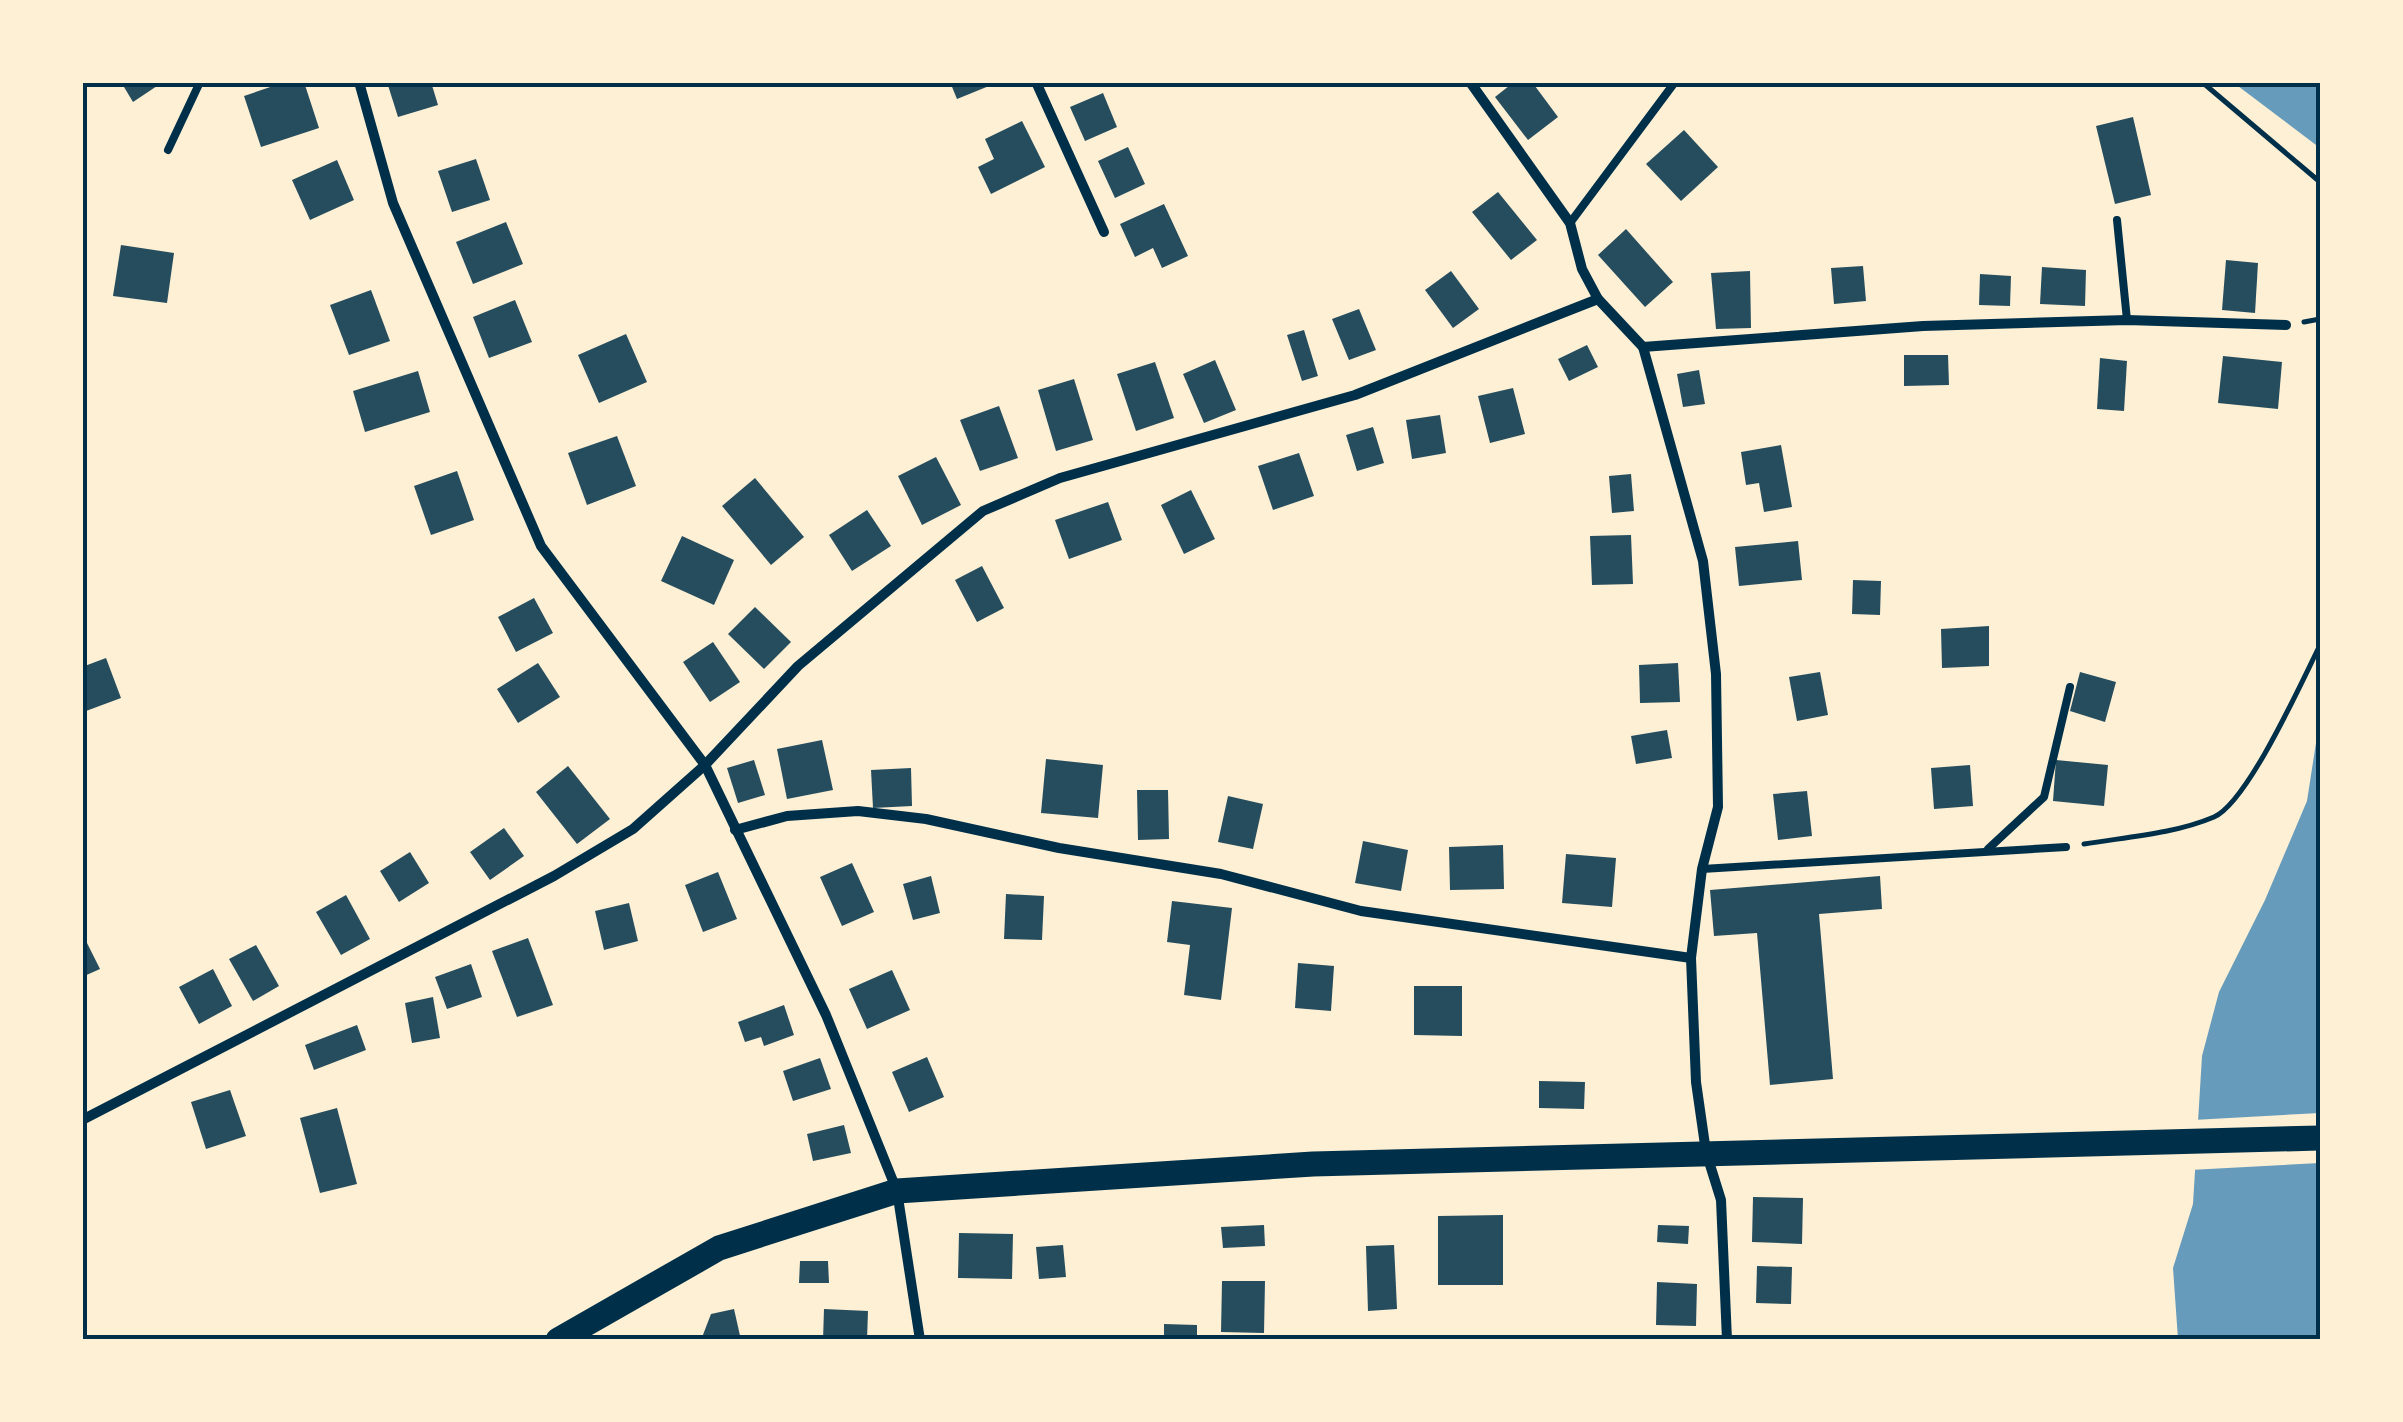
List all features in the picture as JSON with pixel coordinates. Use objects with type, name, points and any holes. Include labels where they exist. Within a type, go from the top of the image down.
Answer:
[{"type":"main road","points":[[558,1340],[719,1248],[897,1191],[1312,1164],[2320,1138]]},
{"type":"street","points":[[359,82],[393,203],[541,546],[704,765],[826,1015],[897,1191],[920,1340]]},
{"type":"street","points":[[1036,82],[1104,232]]},
{"type":"street","points":[[1470,82],[1570,223],[1582,270],[1598,299],[1643,347],[1704,561],[1716,674],[1718,807],[1702,869],[1691,958],[1696,1082],[1706,1152],[1721,1200],[1727,1340]]},
{"type":"street","points":[[82,1120],[382,961],[554,876],[633,828],[704,765],[798,666],[983,510],[1060,478],[1355,395],[1598,299]]},
{"type":"street","points":[[1643,347],[1827,330],[2127,320],[2286,325]]},
{"type":"street","points":[[736,830],[787,816],[858,811],[926,819],[1059,848],[1221,874],[1360,911],[1691,958]]},
{"type":"lane","points":[[168,150],[200,82]]},
{"type":"lane","points":[[1570,223],[1675,82]]},
{"type":"lane","points":[[2117,220],[2127,320]]},
{"type":"lane","points":[[1988,849],[2044,797],[2070,686]]},
{"type":"lane","points":[[1702,869],[2066,846]]},
{"type":"path","points":[[2202,82],[2320,182]]},
{"type":"path","points":[[2066,846],[2168,830],[2218,815],[2267,751],[2320,645]]},
{"type":"water","points":[[2234,83],[2320,83],[2320,148]]},
{"type":"water","points":[[2320,717],[2320,1339],[2178,1339],[2173,1268],[2193,1204],[2202,1056],[2219,992],[2265,900],[2307,801]]},
{"type":"pier","points":[[2320,1113],[2320,1163],[2190,1170],[2193,1120]]},
{"type":"building","points":[[121,82],[163,82],[133,102]]},
{"type":"building","points":[[285,82],[304,82],[319,128],[261,147],[244,96]]},
{"type":"building","points":[[387,82],[431,82],[438,105],[398,117]]},
{"type":"building","points":[[950,82],[987,82],[989,86],[957,99]]},
{"type":"building","points":[[1514,82],[1532,82],[1558,117],[1528,140],[1495,97]]},
{"type":"building","points":[[1103,93],[1117,127],[1085,141],[1070,107]]},
{"type":"building","points":[[2133,117],[2151,195],[2115,204],[2096,126]]},
{"type":"building","points":[[1022,121],[1045,167],[991,194],[978,167],[994,159],[985,139]]},
{"type":"building","points":[[1684,130],[1718,167],[1681,201],[1646,164]]},
{"type":"building","points":[[1128,147],[1145,184],[1115,198],[1098,161]]},
{"type":"building","points":[[476,159],[490,200],[452,212],[438,171]]},
{"type":"building","points":[[337,160],[354,200],[310,220],[292,180]]},
{"type":"building","points":[[1498,192],[1537,240],[1511,260],[1472,212]]},
{"type":"building","points":[[1164,204],[1188,256],[1162,268],[1153,248],[1135,257],[1120,224]]},
{"type":"building","points":[[506,222],[523,264],[473,284],[456,242]]},
{"type":"building","points":[[1626,229],[1673,282],[1645,307],[1598,255]]},
{"type":"building","points":[[121,245],[174,253],[167,303],[113,296]]},
{"type":"building","points":[[2226,260],[2258,263],[2255,313],[2222,310]]},
{"type":"building","points":[[1863,266],[1866,301],[1834,304],[1831,268]]},
{"type":"building","points":[[2042,267],[2086,270],[2085,306],[2040,304]]},
{"type":"building","points":[[1451,271],[1479,309],[1453,328],[1425,290]]},
{"type":"building","points":[[1750,271],[1751,328],[1716,329],[1711,273]]},
{"type":"building","points":[[1980,274],[2011,276],[2010,306],[1979,305]]},
{"type":"building","points":[[371,290],[390,341],[349,355],[330,305]]},
{"type":"building","points":[[515,300],[532,342],[489,358],[473,317]]},
{"type":"building","points":[[1359,309],[1376,350],[1349,360],[1332,319]]},
{"type":"building","points":[[1304,330],[1318,376],[1302,381],[1287,335]]},
{"type":"building","points":[[626,334],[647,382],[599,403],[578,355]]},
{"type":"building","points":[[1587,345],[1598,367],[1569,381],[1558,359]]},
{"type":"building","points":[[1904,355],[1948,355],[1949,385],[1904,386]]},
{"type":"building","points":[[2223,356],[2282,362],[2278,409],[2218,403]]},
{"type":"building","points":[[2100,358],[2127,361],[2124,411],[2097,409]]},
{"type":"building","points":[[1215,360],[1236,410],[1204,423],[1183,374]]},
{"type":"building","points":[[1155,362],[1174,418],[1136,431],[1117,374]]},
{"type":"building","points":[[1699,370],[1705,404],[1683,407],[1677,374]]},
{"type":"building","points":[[418,371],[430,412],[365,432],[353,391]]},
{"type":"building","points":[[1074,379],[1093,440],[1056,451],[1038,390]]},
{"type":"building","points":[[1513,388],[1525,434],[1490,443],[1478,396]]},
{"type":"building","points":[[999,406],[1018,458],[980,471],[960,420]]},
{"type":"building","points":[[1440,415],[1446,453],[1412,459],[1406,420]]},
{"type":"building","points":[[1373,427],[1384,463],[1357,471],[1346,435]]},
{"type":"building","points":[[617,436],[636,486],[587,505],[568,453]]},
{"type":"building","points":[[1781,445],[1792,507],[1764,512],[1759,483],[1746,485],[1741,452]]},
{"type":"building","points":[[1299,453],[1314,496],[1273,510],[1258,466]]},
{"type":"building","points":[[936,457],[961,505],[922,525],[898,476]]},
{"type":"building","points":[[457,471],[474,520],[431,535],[414,486]]},
{"type":"building","points":[[1631,474],[1634,511],[1612,513],[1609,476]]},
{"type":"building","points":[[755,478],[804,537],[771,565],[722,506]]},
{"type":"building","points":[[1191,490],[1215,539],[1184,554],[1161,505]]},
{"type":"building","points":[[1108,502],[1122,540],[1069,559],[1055,520]]},
{"type":"building","points":[[867,510],[891,546],[852,571],[829,535]]},
{"type":"building","points":[[1631,535],[1633,584],[1592,585],[1590,536]]},
{"type":"building","points":[[682,536],[734,560],[714,605],[661,581]]},
{"type":"building","points":[[1798,541],[1802,580],[1739,586],[1735,547]]},
{"type":"building","points":[[982,566],[1004,608],[977,622],[955,580]]},
{"type":"building","points":[[1853,580],[1881,581],[1880,615],[1852,614]]},
{"type":"building","points":[[534,598],[553,633],[516,652],[498,617]]},
{"type":"building","points":[[755,607],[791,642],[764,669],[728,634]]},
{"type":"building","points":[[1989,626],[1989,666],[1942,668],[1941,629]]},
{"type":"building","points":[[713,642],[740,682],[710,702],[683,662]]},
{"type":"building","points":[[106,658],[121,698],[86,711],[82,667]]},
{"type":"building","points":[[538,663],[560,697],[518,723],[497,689]]},
{"type":"building","points":[[1678,663],[1680,702],[1640,703],[1639,665]]},
{"type":"building","points":[[1820,672],[1828,715],[1797,721],[1789,677]]},
{"type":"building","points":[[2080,672],[2116,682],[2105,722],[2070,711]]},
{"type":"building","points":[[1667,730],[1672,758],[1636,764],[1631,736]]},
{"type":"building","points":[[822,740],[833,790],[787,799],[777,749]]},
{"type":"building","points":[[1046,759],[1103,765],[1098,818],[1041,813]]},
{"type":"building","points":[[754,760],[765,795],[738,803],[727,768]]},
{"type":"building","points":[[2056,760],[2108,765],[2104,806],[2053,801]]},
{"type":"building","points":[[1970,765],[1973,806],[1934,809],[1931,768]]},
{"type":"building","points":[[568,766],[610,819],[577,844],[536,792]]},
{"type":"building","points":[[911,768],[912,806],[873,808],[871,770]]},
{"type":"building","points":[[1137,790],[1168,790],[1169,839],[1138,840]]},
{"type":"building","points":[[1807,791],[1812,836],[1778,840],[1773,794]]},
{"type":"building","points":[[1228,796],[1263,804],[1253,849],[1218,842]]},
{"type":"building","points":[[504,828],[524,856],[490,880],[470,852]]},
{"type":"building","points":[[1363,841],[1408,850],[1401,891],[1355,883]]},
{"type":"building","points":[[1503,845],[1504,889],[1450,890],[1449,847]]},
{"type":"building","points":[[410,852],[429,883],[399,902],[380,871]]},
{"type":"building","points":[[1566,854],[1616,858],[1612,907],[1562,903]]},
{"type":"building","points":[[852,863],[874,912],[842,926],[820,877]]},
{"type":"building","points":[[718,872],[737,919],[703,932],[685,885]]},
{"type":"building","points":[[931,876],[940,913],[913,920],[903,884]]},
{"type":"building","points":[[1880,876],[1882,909],[1819,914],[1833,1079],[1770,1085],[1757,933],[1714,936],[1710,890]]},
{"type":"building","points":[[1006,894],[1044,896],[1042,940],[1004,939]]},
{"type":"building","points":[[346,895],[370,939],[341,955],[316,912]]},
{"type":"building","points":[[1172,901],[1232,908],[1221,1000],[1184,995],[1190,945],[1167,942]]},
{"type":"building","points":[[629,903],[638,941],[604,950],[595,911]]},
{"type":"building","points":[[82,933],[100,969],[82,977]]},
{"type":"building","points":[[528,938],[553,1005],[517,1017],[492,951]]},
{"type":"building","points":[[256,945],[279,986],[253,1001],[229,959]]},
{"type":"building","points":[[1298,963],[1334,966],[1331,1011],[1295,1008]]},
{"type":"building","points":[[471,964],[482,997],[447,1009],[435,977]]},
{"type":"building","points":[[213,969],[232,1006],[199,1024],[179,987]]},
{"type":"building","points":[[892,970],[910,1010],[867,1029],[849,989]]},
{"type":"building","points":[[1414,986],[1462,986],[1462,1036],[1414,1035]]},
{"type":"building","points":[[433,997],[440,1038],[412,1043],[405,1003]]},
{"type":"building","points":[[784,1005],[794,1035],[764,1046],[761,1037],[745,1042],[738,1022]]},
{"type":"building","points":[[357,1025],[366,1050],[314,1070],[305,1045]]},
{"type":"building","points":[[927,1057],[944,1097],[909,1112],[892,1072]]},
{"type":"building","points":[[820,1058],[831,1089],[793,1101],[783,1071]]},
{"type":"building","points":[[1539,1081],[1585,1082],[1584,1109],[1539,1108]]},
{"type":"building","points":[[230,1090],[246,1136],[206,1149],[191,1102]]},
{"type":"building","points":[[337,1108],[357,1184],[320,1193],[300,1118]]},
{"type":"building","points":[[844,1125],[851,1153],[813,1161],[807,1134]]},
{"type":"building","points":[[1753,1197],[1803,1198],[1802,1244],[1752,1242]]},
{"type":"building","points":[[1503,1215],[1503,1285],[1438,1285],[1438,1216]]},
{"type":"building","points":[[1264,1225],[1265,1246],[1223,1248],[1221,1227]]},
{"type":"building","points":[[1658,1225],[1689,1226],[1688,1244],[1657,1242]]},
{"type":"building","points":[[959,1233],[1013,1234],[1012,1279],[958,1278]]},
{"type":"building","points":[[1063,1245],[1066,1277],[1039,1279],[1036,1247]]},
{"type":"building","points":[[1394,1245],[1397,1309],[1368,1311],[1366,1246]]},
{"type":"building","points":[[800,1261],[828,1261],[829,1283],[799,1283]]},
{"type":"building","points":[[1757,1266],[1792,1267],[1791,1304],[1756,1303]]},
{"type":"building","points":[[1222,1281],[1265,1281],[1264,1333],[1221,1332]]},
{"type":"building","points":[[1657,1282],[1697,1284],[1696,1326],[1656,1325]]},
{"type":"building","points":[[734,1309],[741,1340],[701,1340],[711,1314]]},
{"type":"building","points":[[824,1309],[868,1311],[867,1340],[823,1340]]},
{"type":"building","points":[[1164,1324],[1197,1325],[1197,1340],[1164,1340]]}]
